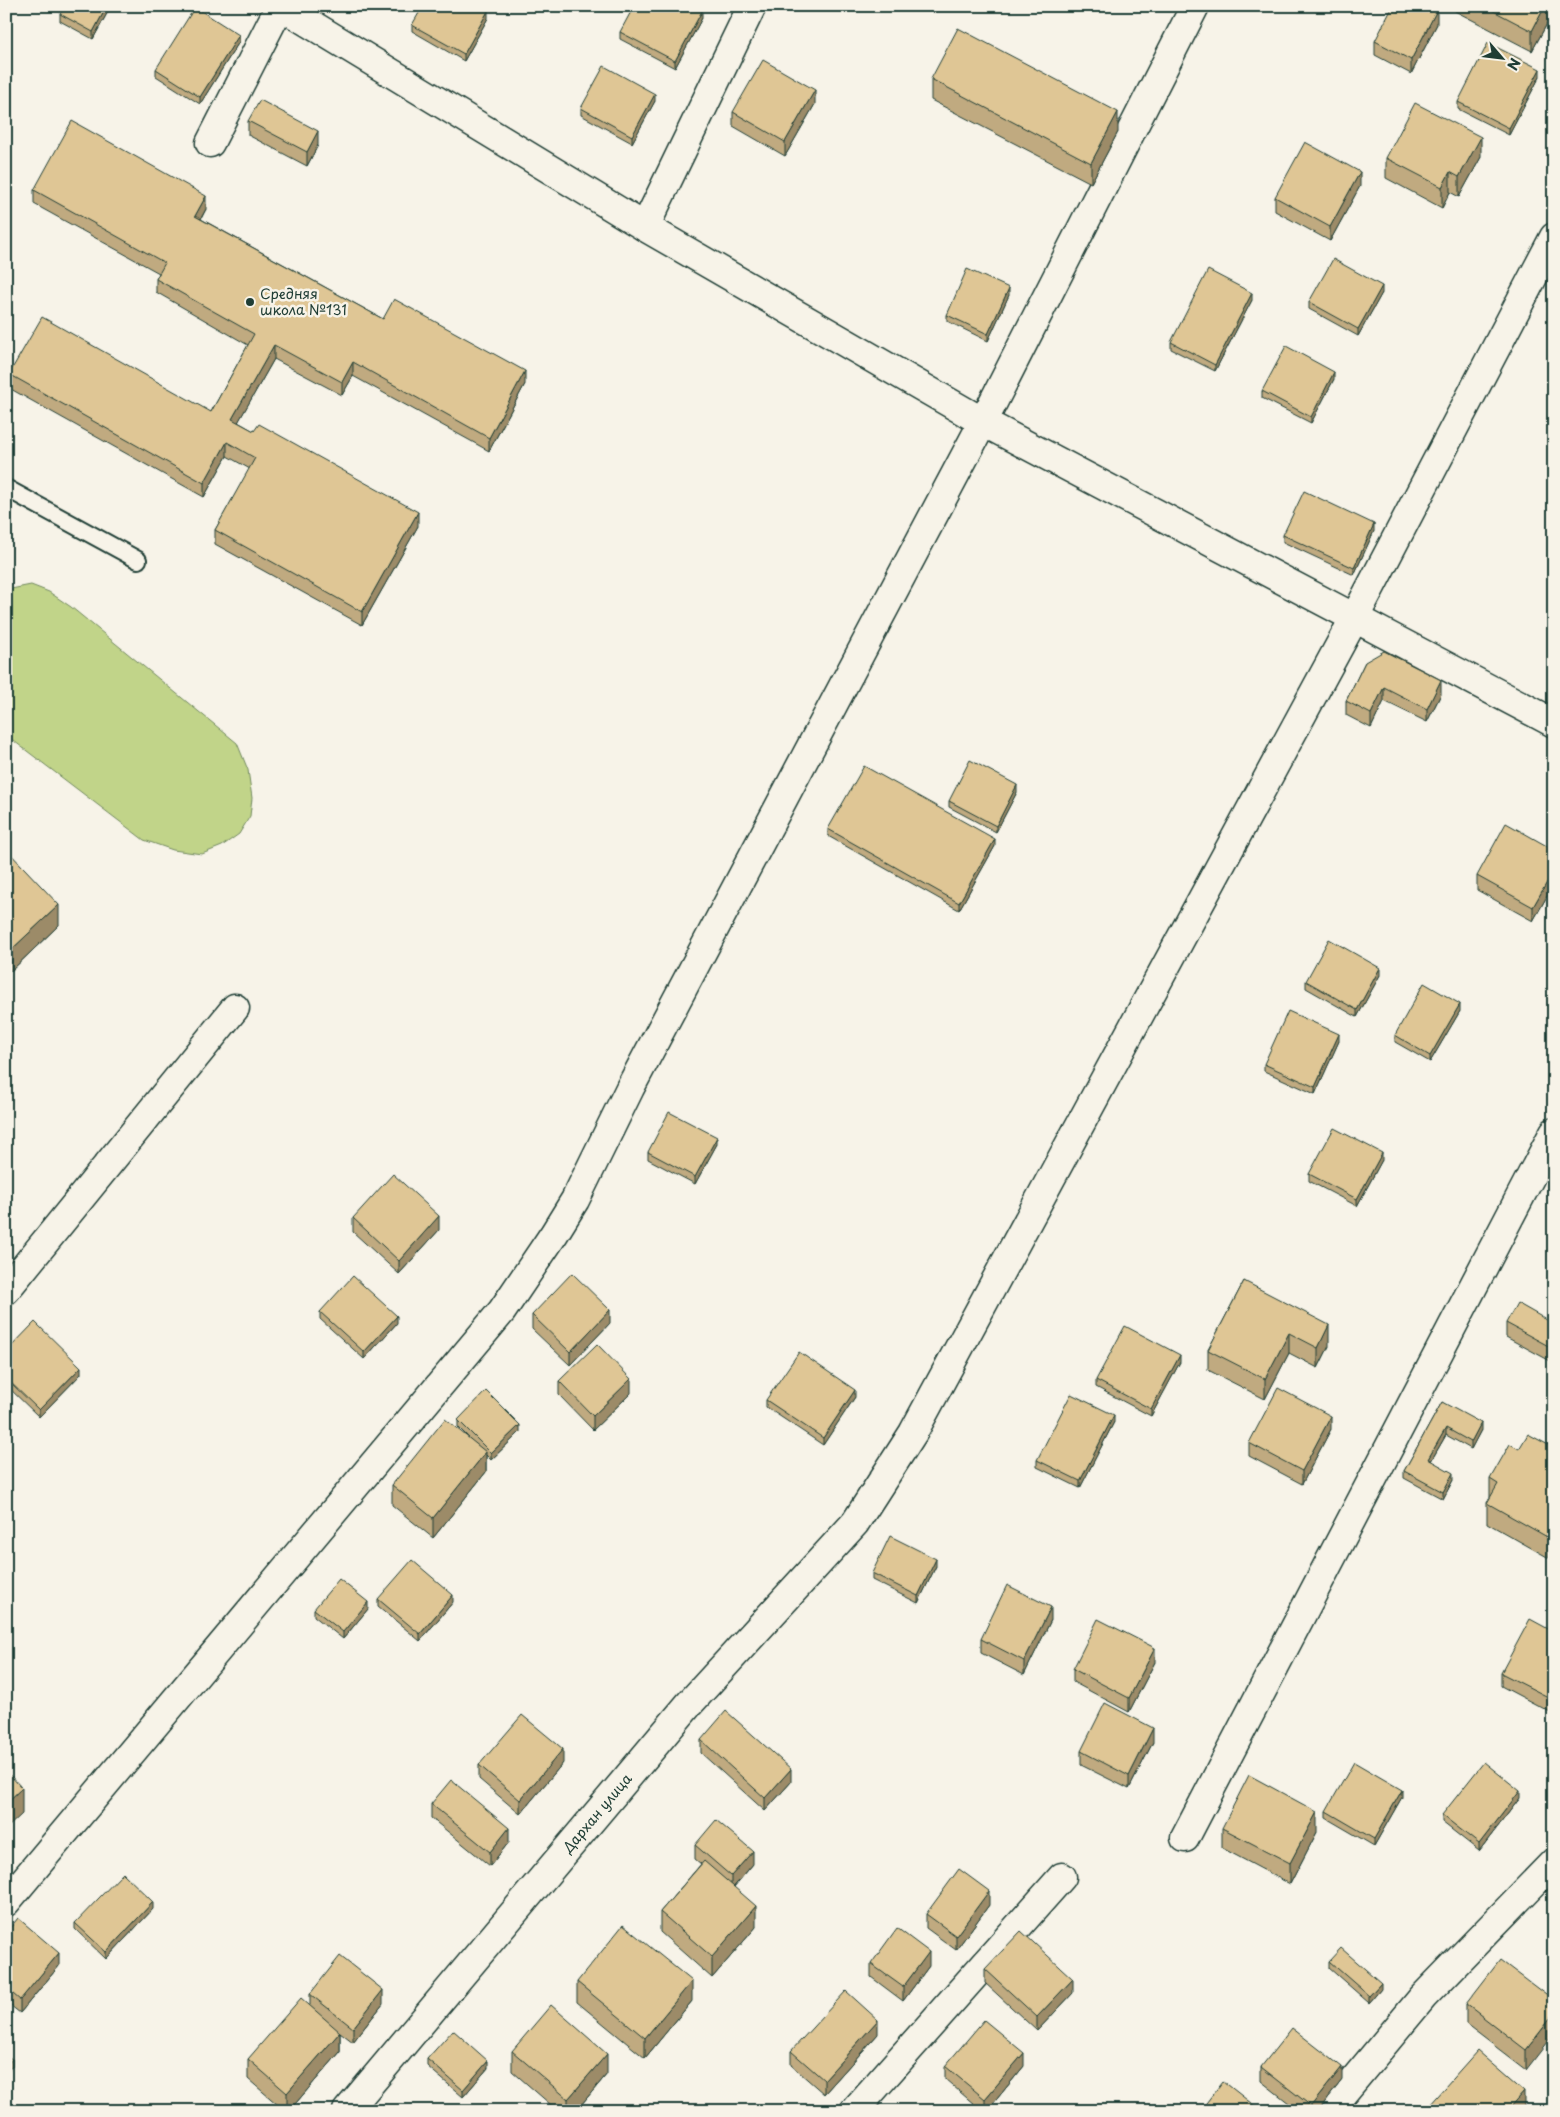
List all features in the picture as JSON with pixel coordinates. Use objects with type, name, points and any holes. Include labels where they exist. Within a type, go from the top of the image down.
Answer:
[{"type":"street","points":[[210,143],[281,6],[646,226],[983,422],[1554,723]]},
{"type":"street","points":[[646,226],[752,6]]},
{"type":"street","points":[[6,1902],[502,1311],[554,1234],[575,1200],[634,1080],[983,422],[1195,6]]},
{"type":"street","name":"Дархан улица","points":[[347,2111],[690,1703],[855,1523],[913,1433],[1355,617],[1554,237]]},
{"type":"street","points":[[6,1290],[235,1008]]},
{"type":"street","points":[[1185,1838],[1554,1132]]},
{"type":"street","points":[[1328,2111],[1423,1997],[1554,1862]]},
{"type":"street","points":[[854,2111],[1062,1877]]},
{"type":"lane","points":[[6,488],[138,560]]},
{"type":"green space","points":[[31,585],[49,592],[71,607],[237,743],[248,770],[252,798],[250,816],[239,834],[222,846],[202,854],[173,850],[144,840],[6,735],[6,590]]},
{"type":"building","points":[[65,6],[107,6],[93,32],[60,14]]},
{"type":"building","points":[[423,6],[481,6],[488,11],[464,54],[412,25]]},
{"type":"building","points":[[634,6],[693,6],[702,11],[675,61],[620,32]]},
{"type":"building","points":[[1393,6],[1429,6],[1437,10],[1411,60],[1375,41]]},
{"type":"building","points":[[1484,6],[1545,6],[1532,31]]},
{"type":"building","points":[[195,7],[239,35],[200,97],[156,69]]},
{"type":"building","points":[[958,28],[1118,112],[1091,163],[931,79]]},
{"type":"building","points":[[1488,43],[1540,69],[1509,128],[1458,102]]},
{"type":"building","points":[[763,60],[815,90],[785,142],[733,112]]},
{"type":"building","points":[[604,66],[655,94],[632,136],[581,108]]},
{"type":"building","points":[[260,100],[318,131],[307,152],[248,121]]},
{"type":"building","points":[[1415,103],[1481,137],[1459,177],[1450,172],[1442,187],[1386,158]]},
{"type":"building","points":[[72,121],[206,196],[195,216],[383,319],[394,299],[525,371],[489,438],[353,362],[342,382],[274,345],[232,419],[254,431],[259,424],[418,512],[362,612],[215,530],[255,458],[227,442],[204,483],[9,374],[42,317],[211,412],[254,334],[156,279],[165,263],[34,190]]},
{"type":"building","points":[[1305,142],[1360,172],[1330,227],[1275,197]]},
{"type":"building","points":[[1333,259],[1382,286],[1358,329],[1309,302]]},
{"type":"building","points":[[967,269],[1009,288],[988,334],[947,315]]},
{"type":"building","points":[[1208,270],[1252,293],[1215,365],[1171,342]]},
{"type":"building","points":[[1286,346],[1334,372],[1311,417],[1262,391]]},
{"type":"building","points":[[1304,491],[1374,524],[1354,568],[1283,535]]},
{"type":"building","points":[[1384,651],[1441,680],[1427,709],[1384,687],[1371,714],[1346,701],[1365,662]]},
{"type":"building","points":[[970,760],[1017,785],[996,826],[949,801]]},
{"type":"building","points":[[864,766],[995,839],[959,903],[828,829]]},
{"type":"building","points":[[1506,823],[1554,850],[1554,870],[1533,907],[1477,876]]},
{"type":"building","points":[[6,849],[59,905],[11,950],[6,945]]},
{"type":"building","points":[[1329,939],[1380,968],[1357,1010],[1306,981]]},
{"type":"building","points":[[1424,983],[1460,1004],[1430,1056],[1395,1035]]},
{"type":"building","points":[[1288,1011],[1339,1034],[1315,1087],[1264,1064]]},
{"type":"building","points":[[669,1112],[717,1137],[695,1177],[648,1152]]},
{"type":"building","points":[[1334,1128],[1382,1153],[1357,1199],[1309,1174]]},
{"type":"building","points":[[393,1174],[439,1216],[399,1261],[353,1218]]},
{"type":"building","points":[[572,1273],[610,1310],[570,1352],[532,1315]]},
{"type":"building","points":[[353,1276],[397,1316],[364,1352],[320,1312]]},
{"type":"building","points":[[1244,1281],[1329,1325],[1318,1348],[1289,1333],[1265,1379],[1208,1350]]},
{"type":"building","points":[[1517,1303],[1554,1324],[1554,1349],[1506,1323]]},
{"type":"building","points":[[35,1322],[81,1367],[39,1410],[6,1378],[6,1352]]},
{"type":"building","points":[[1125,1326],[1180,1355],[1151,1409],[1096,1380]]},
{"type":"building","points":[[597,1344],[631,1379],[593,1416],[559,1381]]},
{"type":"building","points":[[799,1352],[855,1390],[823,1438],[766,1400]]},
{"type":"building","points":[[1278,1388],[1331,1416],[1302,1471],[1249,1443]]},
{"type":"building","points":[[486,1391],[520,1425],[491,1453],[458,1420]]},
{"type":"building","points":[[1071,1394],[1114,1415],[1080,1481],[1037,1460]]},
{"type":"building","points":[[1442,1402],[1481,1423],[1471,1442],[1446,1428],[1428,1459],[1453,1473],[1443,1492],[1404,1471]]},
{"type":"building","points":[[445,1419],[486,1452],[433,1518],[392,1485]]},
{"type":"building","points":[[1528,1434],[1554,1448],[1554,1529],[1549,1538],[1487,1503],[1498,1484],[1490,1479],[1510,1444],[1519,1449]]},
{"type":"building","points":[[890,1536],[936,1559],[918,1596],[872,1573]]},
{"type":"building","points":[[412,1560],[453,1595],[420,1634],[378,1599]]},
{"type":"building","points":[[339,1579],[368,1602],[343,1632],[314,1609]]},
{"type":"building","points":[[1007,1585],[1051,1607],[1024,1661],[981,1639]]},
{"type":"building","points":[[1098,1619],[1155,1648],[1129,1698],[1073,1669]]},
{"type":"building","points":[[1530,1619],[1554,1632],[1554,1700],[1501,1673]]},
{"type":"building","points":[[1105,1703],[1153,1728],[1129,1776],[1081,1751]]},
{"type":"building","points":[[726,1711],[791,1769],[765,1798],[701,1740]]},
{"type":"building","points":[[522,1715],[563,1749],[520,1800],[479,1765]]},
{"type":"building","points":[[1354,1762],[1402,1790],[1374,1839],[1326,1811]]},
{"type":"building","points":[[1484,1762],[1520,1791],[1479,1844],[1442,1815]]},
{"type":"building","points":[[6,1771],[22,1788],[6,1803]]},
{"type":"building","points":[[1249,1775],[1317,1812],[1290,1863],[1222,1828]]},
{"type":"building","points":[[451,1780],[509,1828],[490,1852],[431,1804]]},
{"type":"building","points":[[716,1820],[753,1851],[731,1876],[695,1845]]},
{"type":"building","points":[[704,1861],[756,1906],[712,1957],[660,1912]]},
{"type":"building","points":[[959,1869],[989,1891],[956,1936],[926,1914]]},
{"type":"building","points":[[123,1873],[153,1902],[106,1952],[75,1923]]},
{"type":"building","points":[[18,1918],[59,1953],[20,2000],[6,1988],[6,1933]]},
{"type":"building","points":[[623,1925],[692,1981],[645,2038],[577,1982]]},
{"type":"building","points":[[897,1928],[929,1952],[903,1987],[871,1964]]},
{"type":"building","points":[[1021,1931],[1073,1979],[1037,2017],[985,1969]]},
{"type":"building","points":[[1341,1948],[1381,1983],[1369,1996],[1329,1961]]},
{"type":"building","points":[[340,1956],[383,1990],[353,2028],[310,1994]]},
{"type":"building","points":[[1500,1960],[1554,2001],[1554,2014],[1526,2050],[1466,2004]]},
{"type":"building","points":[[846,1991],[878,2020],[824,2080],[791,2051]]},
{"type":"building","points":[[301,1998],[340,2032],[287,2093],[248,2059]]},
{"type":"building","points":[[551,2005],[607,2054],[568,2099],[512,2051]]},
{"type":"building","points":[[984,2020],[1024,2053],[985,2099],[945,2066]]},
{"type":"building","points":[[1292,2028],[1342,2067],[1311,2106],[1261,2067]]},
{"type":"building","points":[[453,2030],[488,2061],[463,2090],[427,2059]]},
{"type":"building","points":[[1477,2051],[1524,2092],[1507,2111],[1433,2111],[1428,2106]]},
{"type":"building","points":[[6,2055],[12,2059],[6,2066]]},
{"type":"building","points":[[1223,2081],[1261,2111],[1200,2111]]},
{"type":"place","name":"Средняя школа №131","points":[[250,302]]}]
